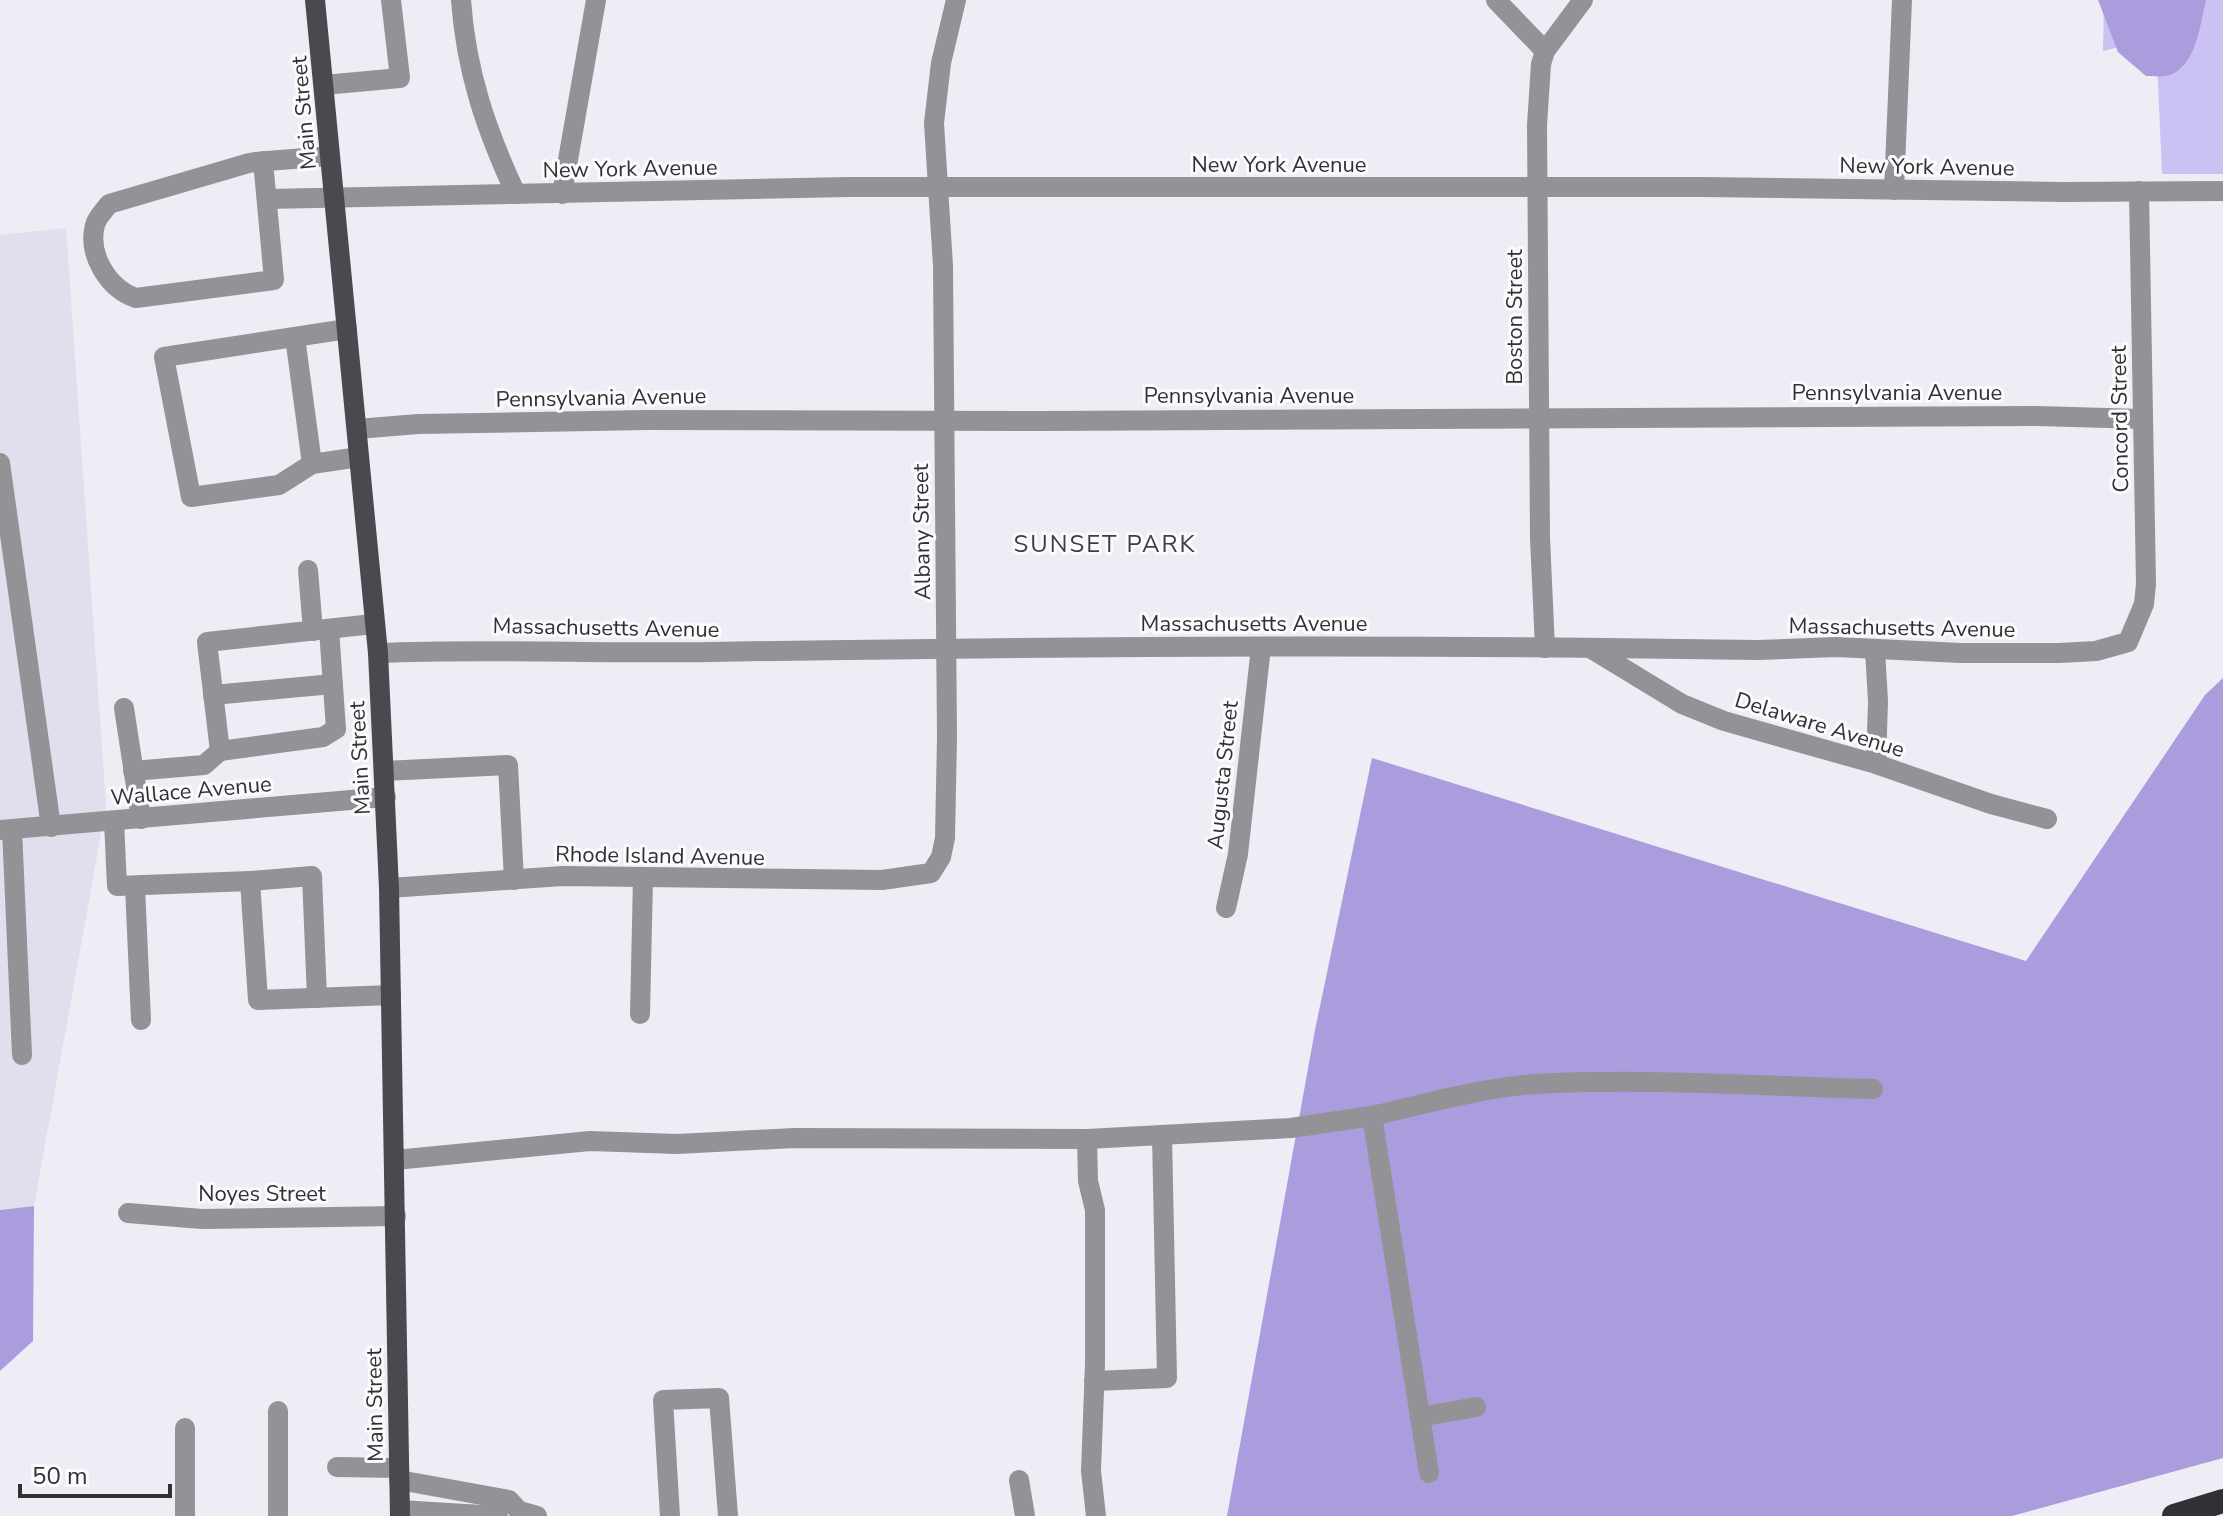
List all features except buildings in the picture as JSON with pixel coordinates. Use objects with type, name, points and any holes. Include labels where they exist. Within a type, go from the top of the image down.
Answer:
[{"type":"highway","points":[[2174,1516],[2223,1501]]},
{"type":"main road","name":"Main Street","points":[[315,0],[378,653],[389,888],[400,1513]]},
{"type":"street","points":[[324,85],[400,78],[391,0]]},
{"type":"street","points":[[461,0],[464,43],[490,138],[516,194]]},
{"type":"street","points":[[562,194],[596,0]]},
{"type":"street","name":"Albany Street","points":[[931,873],[941,857],[945,838],[947,649],[943,266],[934,123],[941,63],[956,0]]},
{"type":"street","points":[[1496,0],[1545,51]]},
{"type":"street","name":"Boston Street","points":[[1545,648],[1541,599],[1537,125],[1541,64],[1545,51],[1583,0]]},
{"type":"street","points":[[1894,190],[1902,0]]},
{"type":"street","points":[[259,162],[267,199],[274,280],[136,298],[119,292],[100,266],[93,239],[95,222],[109,204],[259,162],[330,156]]},
{"type":"street","name":"New York Avenue","points":[[267,199],[832,187],[1537,186],[2223,191]]},
{"type":"street","name":"Concord Street","points":[[2128,642],[2138,622],[2145,594],[2139,191]]},
{"type":"street","points":[[347,329],[164,357],[191,497],[279,485],[312,464],[359,457]]},
{"type":"street","points":[[295,337],[312,464]]},
{"type":"street","name":"Pennsylvania Avenue","points":[[357,429],[418,424],[586,421],[1539,419],[1619,416],[2142,419]]},
{"type":"street","points":[[0,463],[51,827]]},
{"type":"street","points":[[133,771],[204,765],[220,751],[323,737],[336,729],[333,684],[308,570]]},
{"type":"street","points":[[220,751],[207,642],[373,624]]},
{"type":"street","name":"Massachusetts Avenue","points":[[378,653],[465,649],[678,653],[1261,647],[1758,650],[1836,647],[2059,653],[2096,651],[2128,642]]},
{"type":"street","name":"Augusta Street","points":[[1226,908],[1238,854],[1261,647]]},
{"type":"street","name":"Delaware Avenue","points":[[1590,648],[1682,704],[1724,721],[1876,764],[1991,804],[2047,819]]},
{"type":"street","points":[[1875,650],[1878,701],[1876,764]]},
{"type":"street","points":[[213,695],[333,684]]},
{"type":"street","points":[[124,708],[141,819]]},
{"type":"street","points":[[384,771],[508,765],[514,880]]},
{"type":"street","name":"Wallace Avenue","points":[[6,829],[386,797]]},
{"type":"street","points":[[114,821],[117,886],[312,876],[317,998]]},
{"type":"street","points":[[6,829],[22,1055]]},
{"type":"street","name":"Rhode Island Avenue","points":[[389,888],[563,876],[842,881],[882,880],[931,873]]},
{"type":"street","points":[[640,1014],[643,878]]},
{"type":"street","points":[[250,881],[258,1000],[391,995]]},
{"type":"street","points":[[135,887],[141,1020]]},
{"type":"street","points":[[395,1160],[590,1141],[677,1144],[794,1138],[1087,1139],[1291,1128],[1372,1116],[1533,1084],[1873,1089]]},
{"type":"street","points":[[1372,1116],[1429,1473]]},
{"type":"street","points":[[1094,1381],[1167,1378],[1162,1135]]},
{"type":"street","points":[[1087,1139],[1088,1181],[1095,1210],[1091,1471],[1096,1516]]},
{"type":"street","name":"Noyes Street","points":[[128,1213],[202,1219],[396,1216]]},
{"type":"street","points":[[670,1516],[663,1400],[719,1398],[728,1516]]},
{"type":"street","points":[[1420,1417],[1476,1407]]},
{"type":"street","points":[[278,1411],[278,1516]]},
{"type":"street","points":[[185,1428],[185,1516]]},
{"type":"street","points":[[337,1467],[399,1474],[509,1500],[515,1515],[400,1513]]},
{"type":"street","points":[[1019,1480],[1025,1516]]},
{"type":"shaded area","points":[[2098,0],[2206,0],[2195,45],[2184,65],[2166,76],[2146,76],[2118,52]]},
{"type":"shaded area","points":[[2104,0],[2223,0],[2223,174],[2162,174],[2156,38],[2103,51]]},
{"type":"shaded area","points":[[66,228],[106,806],[34,1206],[0,1210],[0,235]]},
{"type":"shaded area","points":[[2223,678],[2223,1458],[2012,1516],[1227,1516],[1315,1030],[1372,758],[2026,961],[2205,695]]},
{"type":"shaded area","points":[[34,1206],[33,1341],[0,1371],[0,1210]]},
{"type":"district","name":"SUNSET PARK","points":[[1105,544]]}]
